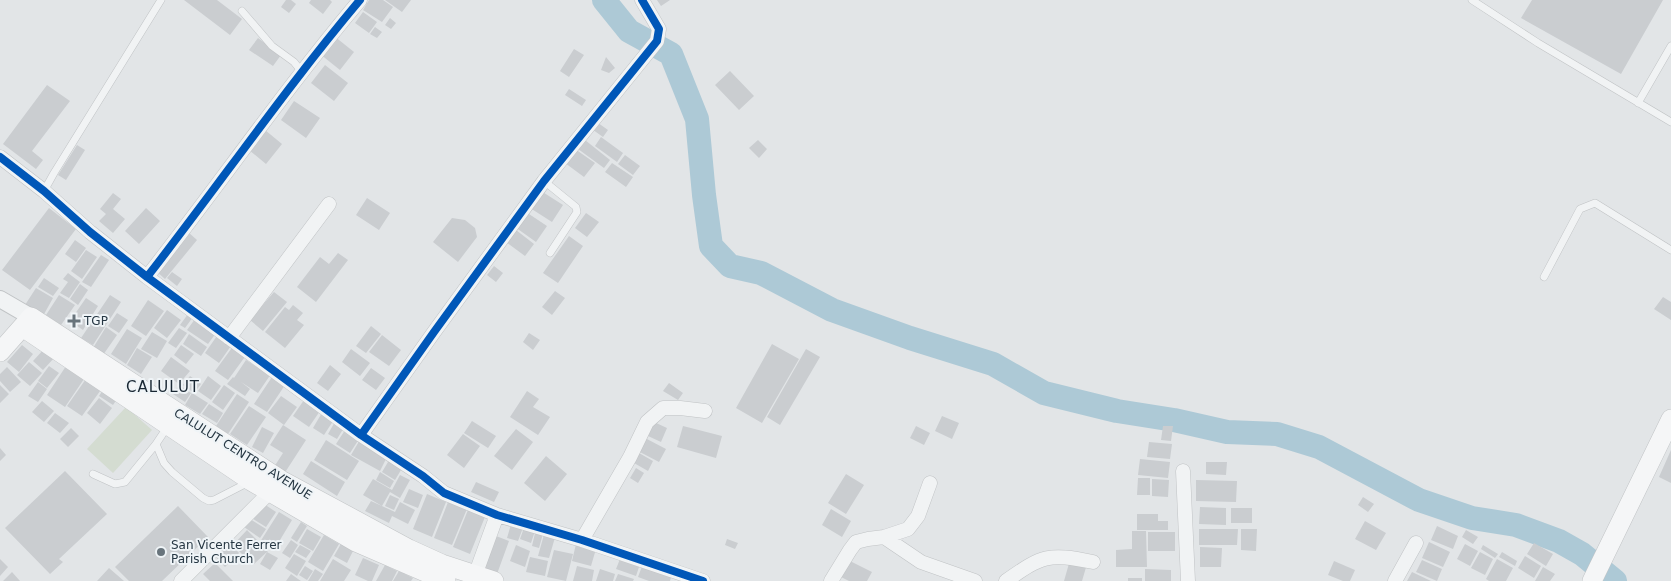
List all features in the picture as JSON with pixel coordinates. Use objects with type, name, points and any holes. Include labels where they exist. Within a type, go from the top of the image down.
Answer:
[{"type":"main road","points":[[0,352],[27,322]]},
{"type":"main road","name":"CALULUT CENTRO AVENUE","points":[[27,322],[275,486],[356,542],[440,576],[494,581]]},
{"type":"main road","name":"CALULUT CENTRO AVENUE","points":[[170,418],[251,482],[275,486]]},
{"type":"main road","points":[[1592,581],[1671,419]]},
{"type":"street","points":[[147,276],[184,230],[302,72],[360,0]]},
{"type":"street","points":[[361,435],[544,181],[652,46],[659,29],[642,0]]},
{"type":"street","points":[[0,157],[44,191],[90,232],[147,276],[361,435],[423,476],[444,493],[497,515],[582,540],[703,581]]},
{"type":"street","points":[[229,338],[329,204]]},
{"type":"street","points":[[0,300],[27,322]]},
{"type":"street","points":[[582,540],[630,457],[647,422],[663,408],[705,411]]},
{"type":"street","points":[[1183,471],[1188,581]]},
{"type":"street","points":[[831,581],[856,542],[884,537],[908,529],[918,516],[930,483]]},
{"type":"street","points":[[181,581],[275,486]]},
{"type":"street","points":[[474,578],[497,515]]},
{"type":"street","points":[[884,537],[921,562],[975,581]]},
{"type":"street","points":[[1395,581],[1416,543]]},
{"type":"street","points":[[1006,581],[1028,566],[1048,557],[1064,556],[1093,562]]},
{"type":"lane","points":[[44,191],[161,0]]},
{"type":"lane","points":[[1472,0],[1538,43],[1671,122]]},
{"type":"lane","points":[[242,11],[272,46],[294,62],[302,72]]},
{"type":"lane","points":[[1638,102],[1671,46]]},
{"type":"lane","points":[[544,181],[576,207],[577,212],[550,253]]},
{"type":"lane","points":[[1544,277],[1580,209],[1595,203],[1671,250]]},
{"type":"lane","points":[[93,474],[115,484],[125,482],[156,444],[170,418]]},
{"type":"lane","points":[[156,444],[164,463],[172,472],[209,501],[251,482]]},
{"type":"shaded area","points":[[126,407],[152,430],[113,473],[87,449]]},
{"type":"building","points":[[184,0],[217,0],[242,19],[230,35]]},
{"type":"building","points":[[286,0],[291,0],[296,4],[289,13],[281,7]]},
{"type":"building","points":[[311,0],[330,0],[332,2],[323,14],[309,3]]},
{"type":"building","points":[[369,0],[383,0],[393,7],[382,22],[363,10]]},
{"type":"building","points":[[385,0],[411,0],[402,12]]},
{"type":"building","points":[[657,0],[670,0],[661,6]]},
{"type":"building","points":[[1532,0],[1663,0],[1621,74],[1521,18]]},
{"type":"building","points":[[363,12],[377,22],[369,33],[355,23]]},
{"type":"building","points":[[390,18],[396,23],[391,29],[385,25]]},
{"type":"building","points":[[375,27],[382,32],[377,38],[370,34]]},
{"type":"building","points":[[334,36],[354,52],[340,70],[320,54]]},
{"type":"building","points":[[258,38],[281,55],[273,66],[249,50]]},
{"type":"building","points":[[574,49],[584,55],[569,77],[560,71]]},
{"type":"building","points":[[606,57],[615,68],[609,73],[601,70]]},
{"type":"building","points":[[325,65],[348,83],[334,101],[311,83]]},
{"type":"building","points":[[730,71],[754,96],[739,110],[715,85]]},
{"type":"building","points":[[47,85],[70,101],[32,151],[43,160],[36,169],[3,144]]},
{"type":"building","points":[[569,89],[586,100],[582,106],[565,95]]},
{"type":"building","points":[[294,101],[320,118],[306,138],[281,120]]},
{"type":"building","points":[[594,120],[608,130],[603,137],[589,127]]},
{"type":"building","points":[[265,130],[282,144],[266,164],[249,150]]},
{"type":"building","points":[[580,136],[610,160],[604,168],[574,146]]},
{"type":"building","points":[[601,137],[623,153],[617,162],[595,146]]},
{"type":"building","points":[[758,140],[767,149],[759,158],[749,148]]},
{"type":"building","points":[[77,145],[85,150],[66,180],[58,175]]},
{"type":"building","points":[[575,149],[595,163],[584,177],[565,163]]},
{"type":"building","points":[[625,155],[640,166],[633,175],[618,164]]},
{"type":"building","points":[[612,163],[633,177],[626,187],[605,172]]},
{"type":"building","points":[[538,189],[563,205],[552,222],[527,206]]},
{"type":"building","points":[[113,193],[121,199],[113,209],[125,219],[113,233],[99,221],[106,214],[100,209]]},
{"type":"building","points":[[367,198],[390,213],[379,230],[356,215]]},
{"type":"building","points":[[49,208],[76,229],[30,290],[2,270]]},
{"type":"building","points":[[146,208],[160,221],[139,244],[125,231]]},
{"type":"building","points":[[526,212],[547,226],[536,242],[515,227]]},
{"type":"building","points":[[586,213],[599,222],[587,237],[575,228]]},
{"type":"building","points":[[452,218],[465,220],[475,228],[477,237],[458,262],[433,242]]},
{"type":"building","points":[[516,230],[534,244],[525,256],[506,242]]},
{"type":"building","points":[[188,232],[197,240],[165,279],[156,271]]},
{"type":"building","points":[[569,236],[583,246],[558,283],[543,273]]},
{"type":"building","points":[[75,240],[86,248],[76,262],[65,254]]},
{"type":"building","points":[[86,250],[97,257],[82,279],[71,271]]},
{"type":"building","points":[[338,253],[348,260],[316,302],[297,287],[320,257],[329,264]]},
{"type":"building","points":[[101,255],[109,260],[91,287],[82,282]]},
{"type":"building","points":[[494,266],[503,273],[496,282],[487,275]]},
{"type":"building","points":[[172,272],[182,279],[177,286],[167,278]]},
{"type":"building","points":[[68,273],[80,282],[69,298],[60,293],[68,282],[63,279]]},
{"type":"building","points":[[44,278],[59,288],[53,296],[38,287]]},
{"type":"building","points":[[80,284],[88,290],[78,305],[70,299]]},
{"type":"building","points":[[36,288],[53,298],[43,316],[25,305]]},
{"type":"building","points":[[555,291],[565,298],[552,315],[542,307]]},
{"type":"building","points":[[274,292],[287,302],[263,331],[250,320]]},
{"type":"building","points":[[59,295],[75,305],[61,325],[46,315]]},
{"type":"building","points":[[110,295],[121,302],[93,345],[81,338]]},
{"type":"building","points":[[1663,297],[1671,302],[1671,320],[1654,309]]},
{"type":"building","points":[[86,298],[98,306],[83,330],[70,321]]},
{"type":"building","points":[[148,300],[164,311],[146,336],[131,326]]},
{"type":"building","points":[[293,305],[303,313],[297,320],[304,325],[285,348],[265,332],[285,307],[289,310]]},
{"type":"building","points":[[167,310],[181,320],[167,338],[154,328]]},
{"type":"building","points":[[117,313],[128,320],[119,333],[108,326]]},
{"type":"building","points":[[188,314],[193,317],[185,328],[180,325]]},
{"type":"building","points":[[195,319],[216,333],[208,344],[187,330]]},
{"type":"building","points":[[371,326],[381,334],[366,353],[356,346]]},
{"type":"building","points":[[106,327],[117,335],[103,355],[93,348]]},
{"type":"building","points":[[179,328],[187,333],[176,348],[168,343]]},
{"type":"building","points":[[127,329],[142,338],[126,364],[111,354]]},
{"type":"building","points":[[152,332],[167,341],[157,358],[141,349]]},
{"type":"building","points":[[219,333],[233,343],[219,363],[205,353]]},
{"type":"building","points":[[529,333],[540,340],[533,350],[523,342]]},
{"type":"building","points":[[189,334],[207,347],[201,356],[183,344]]},
{"type":"building","points":[[382,335],[401,350],[389,366],[369,352]]},
{"type":"building","points":[[772,344],[799,359],[762,423],[736,408]]},
{"type":"building","points":[[22,345],[33,354],[19,372],[7,362]]},
{"type":"building","points":[[181,345],[194,354],[186,364],[174,355]]},
{"type":"building","points":[[234,345],[247,354],[228,380],[215,371]]},
{"type":"building","points":[[45,348],[55,357],[43,370],[33,361]]},
{"type":"building","points":[[137,348],[152,357],[141,374],[127,365]]},
{"type":"building","points":[[351,349],[370,363],[360,376],[342,362]]},
{"type":"building","points":[[806,349],[820,357],[780,425],[767,417]]},
{"type":"building","points":[[171,357],[190,371],[179,384],[161,371]]},
{"type":"building","points":[[246,360],[260,369],[263,365],[273,371],[258,393],[241,382],[250,389],[245,396],[227,384],[234,378]]},
{"type":"building","points":[[29,362],[42,373],[30,386],[17,375]]},
{"type":"building","points":[[68,363],[86,376],[65,407],[47,395]]},
{"type":"building","points":[[330,365],[341,374],[328,391],[317,383]]},
{"type":"building","points":[[49,366],[59,373],[47,388],[38,381]]},
{"type":"building","points":[[7,367],[21,382],[10,392],[0,381],[0,374]]},
{"type":"building","points":[[371,368],[385,378],[376,390],[362,380]]},
{"type":"building","points":[[274,374],[287,382],[267,412],[254,404]]},
{"type":"building","points":[[88,376],[103,387],[82,416],[67,406]]},
{"type":"building","points":[[190,376],[201,384],[194,393],[183,385]]},
{"type":"building","points":[[208,376],[221,386],[211,400],[198,391]]},
{"type":"building","points":[[38,382],[47,389],[38,402],[28,396]]},
{"type":"building","points":[[669,383],[683,393],[678,400],[663,391]]},
{"type":"building","points":[[0,385],[9,394],[0,403]]},
{"type":"building","points":[[179,385],[191,393],[185,402],[173,394]]},
{"type":"building","points":[[224,385],[235,393],[223,410],[212,402]]},
{"type":"building","points":[[105,387],[119,396],[113,405],[99,396]]},
{"type":"building","points":[[527,391],[539,399],[533,407],[550,417],[538,435],[510,417]]},
{"type":"building","points":[[192,393],[208,403],[200,414],[185,405]]},
{"type":"building","points":[[237,394],[249,402],[228,434],[216,426]]},
{"type":"building","points":[[281,396],[297,407],[284,425],[268,413]]},
{"type":"building","points":[[99,398],[112,408],[100,424],[87,413]]},
{"type":"building","points":[[304,400],[320,411],[309,427],[293,416]]},
{"type":"building","points":[[42,401],[54,411],[44,422],[32,412]]},
{"type":"building","points":[[209,404],[223,413],[217,423],[202,414]]},
{"type":"building","points":[[249,406],[266,417],[247,445],[230,434]]},
{"type":"building","points":[[323,411],[335,418],[324,435],[313,428]]},
{"type":"building","points":[[55,413],[69,423],[60,433],[47,423]]},
{"type":"building","points":[[942,416],[959,423],[952,439],[935,431]]},
{"type":"building","points":[[336,420],[345,426],[337,439],[328,434]]},
{"type":"building","points":[[472,421],[496,436],[488,448],[464,433]]},
{"type":"building","points":[[654,422],[667,428],[661,442],[648,436]]},
{"type":"building","points":[[283,425],[306,440],[284,474],[274,467],[283,453],[270,445]]},
{"type":"building","points":[[683,426],[722,436],[716,458],[677,447]]},
{"type":"building","points":[[916,426],[930,433],[924,445],[910,438]]},
{"type":"building","points":[[1163,426],[1173,426],[1171,441],[1161,440]]},
{"type":"building","points":[[262,427],[274,433],[263,453],[252,447]]},
{"type":"building","points":[[347,427],[361,436],[350,453],[336,444]]},
{"type":"building","points":[[71,428],[79,436],[68,447],[60,439]]},
{"type":"building","points":[[516,429],[533,442],[512,470],[494,456]]},
{"type":"building","points":[[463,434],[480,446],[464,468],[447,455]]},
{"type":"building","points":[[361,438],[388,455],[380,471],[351,455]]},
{"type":"building","points":[[645,438],[666,449],[659,462],[638,451]]},
{"type":"building","points":[[326,440],[359,461],[347,480],[314,460]]},
{"type":"building","points":[[1149,442],[1172,444],[1170,459],[1147,457]]},
{"type":"building","points":[[0,448],[6,455],[0,461]]},
{"type":"building","points":[[1671,450],[1671,483],[1659,477]]},
{"type":"building","points":[[639,453],[653,461],[648,471],[634,463]]},
{"type":"building","points":[[546,456],[567,474],[545,501],[524,483]]},
{"type":"building","points":[[391,457],[404,465],[395,480],[382,472]]},
{"type":"building","points":[[1140,459],[1170,462],[1168,478],[1138,475]]},
{"type":"building","points":[[311,461],[345,482],[337,496],[303,474]]},
{"type":"building","points":[[1206,462],[1227,462],[1226,475],[1206,474]]},
{"type":"building","points":[[636,468],[644,473],[638,483],[630,478]]},
{"type":"building","points":[[65,471],[107,514],[59,559],[63,562],[50,574],[5,528]]},
{"type":"building","points":[[380,472],[394,481],[390,488],[376,480]]},
{"type":"building","points":[[846,474],[864,485],[846,514],[828,503]]},
{"type":"building","points":[[400,475],[410,480],[400,498],[390,492],[382,506],[363,495],[373,479],[392,490]]},
{"type":"building","points":[[1138,478],[1150,478],[1150,495],[1137,495]]},
{"type":"building","points":[[1152,479],[1169,480],[1168,497],[1152,496]]},
{"type":"building","points":[[1196,480],[1237,481],[1236,502],[1196,501]]},
{"type":"building","points":[[476,482],[499,492],[494,502],[471,492]]},
{"type":"building","points":[[409,489],[423,495],[418,508],[403,502]]},
{"type":"building","points":[[427,494],[446,502],[432,537],[413,529]]},
{"type":"building","points":[[390,495],[399,499],[394,510],[385,506]]},
{"type":"building","points":[[450,497],[469,504],[452,545],[434,538]]},
{"type":"building","points":[[1363,497],[1374,504],[1368,512],[1358,505]]},
{"type":"building","points":[[371,501],[395,512],[400,502],[415,510],[408,524],[392,516],[389,523],[365,511]]},
{"type":"building","points":[[261,502],[276,512],[266,527],[250,517]]},
{"type":"building","points":[[470,505],[487,512],[470,554],[453,547]]},
{"type":"building","name":"San Vicente Ferrer Parish Church","points":[[178,506],[208,537],[162,581],[129,581],[115,567]]},
{"type":"building","points":[[1200,507],[1226,508],[1226,525],[1199,524]]},
{"type":"building","points":[[1231,508],[1252,508],[1252,523],[1231,523]]},
{"type":"building","points":[[831,509],[851,521],[842,537],[822,525]]},
{"type":"building","points":[[279,512],[292,520],[274,550],[260,542]]},
{"type":"building","points":[[1137,514],[1158,514],[1158,521],[1168,521],[1168,530],[1137,530]]},
{"type":"building","points":[[250,519],[266,529],[260,538],[244,527]]},
{"type":"building","points":[[512,521],[524,525],[518,541],[507,538]]},
{"type":"building","points":[[1365,521],[1386,533],[1376,550],[1355,539]]},
{"type":"building","points":[[301,522],[307,526],[297,542],[291,538]]},
{"type":"building","points":[[525,525],[536,528],[531,543],[520,539]]},
{"type":"building","points":[[1437,526],[1458,536],[1453,549],[1431,540]]},
{"type":"building","points":[[307,529],[321,537],[313,551],[299,543]]},
{"type":"building","points":[[536,529],[544,530],[539,548],[532,546]]},
{"type":"building","points":[[1199,529],[1238,529],[1237,545],[1199,545]]},
{"type":"building","points":[[1241,529],[1257,529],[1256,551],[1241,550]]},
{"type":"building","points":[[247,530],[268,551],[253,565],[233,545]]},
{"type":"building","points":[[1466,530],[1478,537],[1473,544],[1462,537]]},
{"type":"building","points":[[545,531],[556,534],[549,558],[538,556]]},
{"type":"building","points":[[1132,531],[1146,531],[1147,567],[1116,567],[1116,550],[1132,549]]},
{"type":"building","points":[[1148,532],[1175,532],[1175,551],[1148,551]]},
{"type":"building","points":[[324,535],[339,544],[323,571],[308,562]]},
{"type":"building","points":[[496,536],[509,541],[497,574],[484,569]]},
{"type":"building","points":[[727,539],[738,543],[735,549],[725,545]]},
{"type":"building","points":[[227,540],[239,553],[225,567],[212,553]]},
{"type":"building","points":[[291,540],[298,545],[290,558],[282,553]]},
{"type":"building","points":[[342,542],[354,549],[347,563],[334,556]]},
{"type":"building","points":[[1429,542],[1450,552],[1443,567],[1422,558]]},
{"type":"building","points":[[1534,543],[1553,554],[1546,566],[1527,554]]},
{"type":"building","points":[[576,544],[596,549],[591,566],[572,561]]},
{"type":"building","points":[[1465,544],[1478,551],[1470,566],[1457,559]]},
{"type":"building","points":[[300,545],[311,551],[306,558],[295,552]]},
{"type":"building","points":[[516,545],[530,551],[525,567],[510,561]]},
{"type":"building","points":[[1483,545],[1498,554],[1495,558],[1481,549]]},
{"type":"building","points":[[1200,547],[1222,548],[1221,567],[1200,567]]},
{"type":"building","points":[[554,550],[573,554],[566,581],[547,577]]},
{"type":"building","points":[[267,552],[278,558],[270,570],[260,564]]},
{"type":"building","points":[[1480,552],[1493,559],[1485,575],[1471,568]]},
{"type":"building","points":[[1502,552],[1517,561],[1515,566],[1499,557]]},
{"type":"building","points":[[294,554],[306,561],[297,576],[285,568]]},
{"type":"building","points":[[622,554],[641,561],[636,576],[616,569]]},
{"type":"building","points":[[1525,556],[1541,566],[1534,578],[1518,568]]},
{"type":"building","points":[[530,557],[548,561],[545,576],[526,572]]},
{"type":"building","points":[[363,558],[379,565],[372,581],[355,575]]},
{"type":"building","points":[[0,559],[8,567],[0,576]]},
{"type":"building","points":[[333,559],[351,570],[344,581],[320,581]]},
{"type":"building","points":[[1497,559],[1513,568],[1506,581],[1489,581],[1486,579]]},
{"type":"building","points":[[848,560],[872,572],[867,581],[849,581],[839,576]]},
{"type":"building","points":[[1070,560],[1087,564],[1082,581],[1064,581]]},
{"type":"building","points":[[1422,560],[1442,569],[1437,581],[1416,572]]},
{"type":"building","points":[[644,561],[673,571],[670,581],[649,581],[638,577]]},
{"type":"building","points":[[1334,561],[1355,570],[1350,581],[1343,581],[1328,575]]},
{"type":"building","points":[[215,563],[233,581],[210,581],[203,574]]},
{"type":"building","points":[[385,565],[397,571],[392,581],[376,581]]},
{"type":"building","points":[[305,566],[313,571],[307,580],[299,575]]},
{"type":"building","points":[[577,566],[594,570],[592,581],[573,581]]},
{"type":"building","points":[[1543,567],[1555,574],[1550,581],[1535,581]]},
{"type":"building","points":[[109,568],[124,581],[97,581]]},
{"type":"building","points":[[315,569],[323,574],[318,581],[308,581]]},
{"type":"building","points":[[600,569],[615,574],[613,581],[596,581]]},
{"type":"building","points":[[1145,569],[1171,570],[1171,581],[1145,581]]},
{"type":"building","points":[[399,571],[413,578],[411,581],[393,581]]},
{"type":"building","points":[[12,572],[20,581],[3,581]]},
{"type":"building","points":[[1412,572],[1431,581],[1407,581]]},
{"type":"building","points":[[291,574],[298,579],[301,581],[286,581]]},
{"type":"building","points":[[618,574],[634,579],[633,581],[615,581]]},
{"type":"building","points":[[1128,578],[1142,578],[1142,581],[1128,581]]},
{"type":"waterway","points":[[604,0],[629,31],[671,54],[697,119],[711,246],[730,266],[761,273],[832,310],[910,338],[993,364],[1044,393],[1117,411],[1174,420],[1227,432],[1277,434],[1319,447],[1419,500],[1472,518],[1516,525],[1559,541],[1582,554],[1615,581]]},
{"type":"cycle path","points":[[147,277],[305,68],[360,0]]},
{"type":"cycle path","points":[[361,435],[544,181],[657,41],[659,29],[642,0]]},
{"type":"cycle path","points":[[0,157],[147,277],[361,435],[423,476],[444,493],[497,515],[582,540],[703,581]]},
{"type":"place","name":"TGP","points":[[74,321]]},
{"type":"place","name":"San Vicente Ferrer Parish Church","points":[[161,552]]},
{"type":"district","name":"CALULUT","points":[[163,387]]}]
